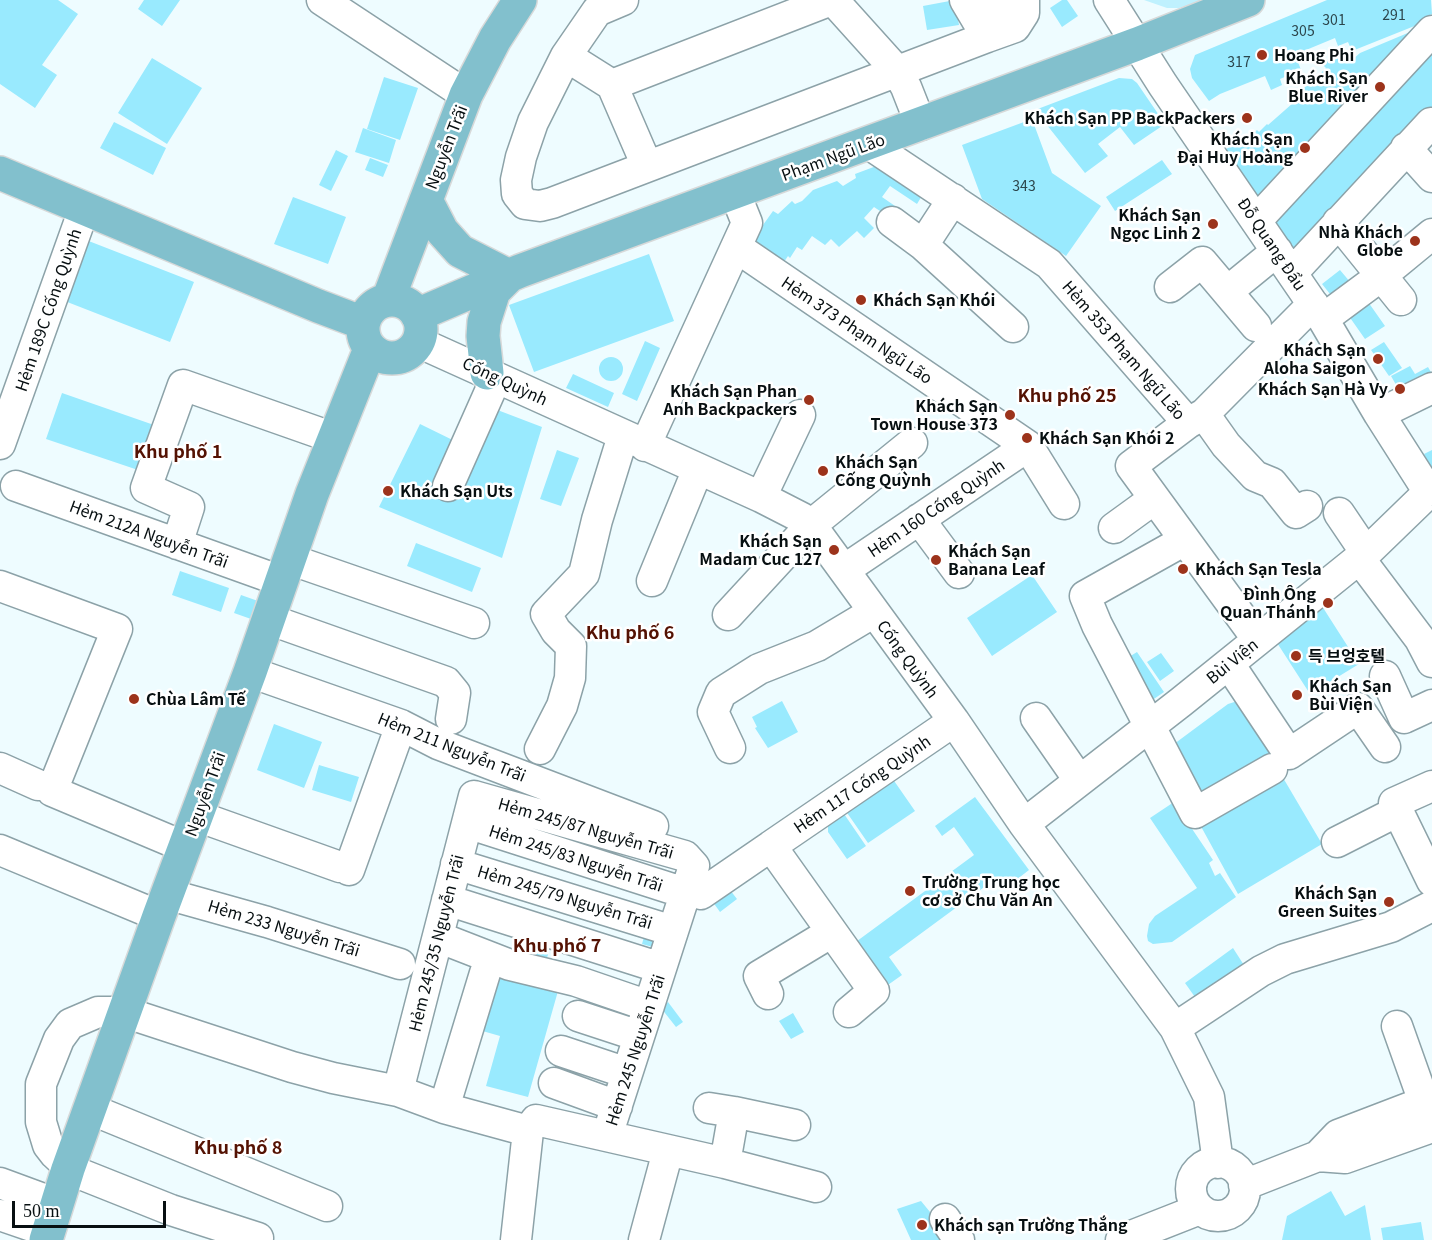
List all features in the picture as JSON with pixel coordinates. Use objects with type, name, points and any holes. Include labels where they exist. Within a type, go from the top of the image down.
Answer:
[{"type":"main road","name":"Nguyễn Trãi","points":[[388,300],[466,95],[495,39],[520,0]]},
{"type":"main road","name":"Phạm Ngũ Lão","points":[[418,328],[509,276],[921,125],[1248,0]]},
{"type":"main road","points":[[1,176],[318,306],[366,336],[386,359],[405,356],[418,328],[413,309],[402,302],[388,300],[372,308],[366,336]]},
{"type":"main road","points":[[426,200],[442,231],[460,250],[509,276],[494,291],[484,322],[483,336],[492,376]]},
{"type":"main road","name":"Nguyễn Trãi","points":[[51,1226],[124,1012],[334,438],[366,336]]},
{"type":"street","points":[[322,0],[466,95]]},
{"type":"street","points":[[612,85],[832,0],[897,72],[906,87],[921,125]]},
{"type":"street","points":[[964,0],[987,37]]},
{"type":"street","points":[[987,37],[998,20],[995,0]]},
{"type":"street","points":[[608,4],[566,56],[533,122],[520,157],[516,180],[517,194],[525,204],[540,206],[1015,27],[1023,13],[1023,0]]},
{"type":"street","name":"Ðỗ Quang Ðẩu","points":[[1109,0],[1318,312],[1379,414],[1430,490]]},
{"type":"street","points":[[1256,221],[1432,31]]},
{"type":"street","points":[[566,56],[612,85],[647,166]]},
{"type":"street","points":[[1228,291],[1284,262],[1338,222],[1406,148],[1432,124]]},
{"type":"street","name":"Hẻm 353 Phạm Ngũ Lão","points":[[869,144],[1049,264],[1196,419],[1226,445],[1255,476],[1272,483],[1296,513],[1307,506]]},
{"type":"street","points":[[1406,148],[1432,177]]},
{"type":"street","points":[[540,749],[562,706],[570,678],[571,646],[556,631],[546,615],[584,574],[597,520],[634,441],[747,224],[735,193]]},
{"type":"street","points":[[923,245],[953,200]]},
{"type":"street","name":"Hẻm 189C Cống Quỳnh","points":[[0,444],[84,209]]},
{"type":"street","points":[[892,222],[923,245],[1013,327]]},
{"type":"street","points":[[1338,222],[1401,300]]},
{"type":"street","points":[[1258,640],[1131,466],[1196,419],[1318,312],[1381,276],[1432,234]]},
{"type":"street","name":"Hẻm 373 Phạm Ngũ Lão","points":[[736,248],[1028,446]]},
{"type":"street","points":[[1170,287],[1202,262],[1256,326]]},
{"type":"street","name":"Cống Quỳnh","points":[[418,328],[492,376],[761,497],[811,525],[954,722],[1023,824],[1175,1028],[1209,1097],[1218,1163]]},
{"type":"street","points":[[448,486],[492,376]]},
{"type":"street","points":[[177,544],[189,507],[146,488],[183,385],[334,438]]},
{"type":"street","points":[[1379,414],[1432,388]]},
{"type":"street","points":[[761,497],[800,414]]},
{"type":"street","points":[[728,615],[811,525],[912,443]]},
{"type":"street","points":[[1028,446],[1064,504]]},
{"type":"street","name":"Hẻm 160 Cống Quỳnh","points":[[844,570],[1028,446]]},
{"type":"street","points":[[652,580],[698,469]]},
{"type":"street","name":"Hẻm 212A Nguyễn Trãi","points":[[16,486],[177,544],[285,570],[474,623]]},
{"type":"street","name":"Bùi Viện","points":[[1023,824],[1229,664],[1362,555],[1430,490]]},
{"type":"street","points":[[1114,528],[1154,499]]},
{"type":"street","points":[[1339,513],[1362,555],[1425,635]]},
{"type":"street","points":[[919,519],[959,573]]},
{"type":"street","points":[[1185,540],[1085,596],[1097,626],[1195,813],[1272,769]]},
{"type":"street","points":[[0,586],[117,628],[45,788]]},
{"type":"street","points":[[730,748],[712,712],[721,693],[759,669],[817,646],[874,612]]},
{"type":"street","points":[[268,619],[446,682],[455,693],[451,719]]},
{"type":"street","points":[[1229,664],[1289,754],[1358,708],[1385,747]]},
{"type":"street","name":"Hẻm 211 Nguyễn Trãi","points":[[250,672],[401,725],[438,744],[654,826]]},
{"type":"street","points":[[1385,676],[1404,718],[1432,705]]},
{"type":"street","points":[[1036,718],[1080,780]]},
{"type":"street","name":"Hẻm 117 Cống Quỳnh","points":[[694,884],[771,846],[954,722]]},
{"type":"street","points":[[197,816],[344,868],[401,725]]},
{"type":"street","points":[[0,768],[185,847]]},
{"type":"street","points":[[1432,786],[1394,803],[1398,811],[1424,840],[1432,881]]},
{"type":"street","name":"Hẻm 245/35 Nguyễn Trãi","points":[[398,1090],[470,809]]},
{"type":"street","name":"Hẻm 245/87 Nguyễn Trãi","points":[[470,809],[685,856],[694,884]]},
{"type":"street","points":[[1337,842],[1398,811]]},
{"type":"street","points":[[771,846],[874,992],[849,1012]]},
{"type":"street","name":"Hẻm 233 Nguyễn Trãi","points":[[0,850],[163,905],[267,922],[400,964]]},
{"type":"street","name":"Hẻm 245/79 Nguyễn Trãi","points":[[456,864],[673,931]]},
{"type":"street","name":"Hẻm 245 Nguyễn Trãi","points":[[528,1131],[537,1120],[607,1136],[673,931],[694,884]]},
{"type":"street","points":[[447,900],[661,968]]},
{"type":"street","points":[[1175,1028],[1261,970],[1285,958],[1391,927],[1432,906]]},
{"type":"street","points":[[758,984],[832,932]]},
{"type":"street","points":[[438,937],[510,965],[576,981],[649,1006]]},
{"type":"street","points":[[444,1108],[485,973]]},
{"type":"street","points":[[258,1238],[171,1210],[69,1168],[55,1154],[48,1145],[41,1122],[41,1084],[50,1057],[70,1024],[98,1012],[124,1012],[292,1067],[333,1078],[398,1090],[444,1108],[528,1131],[516,1240]]},
{"type":"street","points":[[578,1016],[639,1036]]},
{"type":"street","points":[[1244,1185],[1318,1156],[1338,1135],[1429,1109],[1397,1026]]},
{"type":"street","points":[[561,1051],[627,1073]]},
{"type":"street","points":[[554,1083],[617,1106]]},
{"type":"street","points":[[90,1109],[327,1206]]},
{"type":"street","points":[[725,1163],[722,1110],[795,1125]]},
{"type":"street","points":[[607,1136],[816,1187]]},
{"type":"street","points":[[644,1240],[668,1151]]},
{"type":"street","points":[[1218,1163],[1227,1164],[1239,1172],[1244,1185],[1242,1201],[1232,1212],[1223,1216],[1212,1215],[1200,1209],[1192,1198],[1192,1184],[1201,1168],[1218,1163]]},
{"type":"street","points":[[0,1183],[51,1226]]},
{"type":"street","points":[[1121,1240],[1200,1209]]},
{"type":"street","points":[[0,1215],[51,1226]]},
{"type":"shaded area","points":[[1144,0],[1204,0],[1179,8],[1167,8]]},
{"type":"building","points":[[0,0],[58,0],[78,14],[42,65],[57,75],[35,108],[0,84]]},
{"type":"building","points":[[144,0],[180,0],[162,26],[138,9]]},
{"type":"building","points":[[955,0],[959,25],[927,30],[923,6]]},
{"type":"building","points":[[1062,0],[1067,0],[1078,16],[1062,27],[1050,8]]},
{"type":"building","points":[[1327,0],[1431,0],[1432,14],[1425,17],[1427,21],[1352,51],[1348,42],[1338,46],[1335,38],[1306,50],[1309,57],[1298,62],[1301,70],[1280,79],[1282,85],[1271,90],[1265,76],[1220,94],[1209,101],[1192,78],[1190,69],[1195,55]]},
{"type":"building","points":[[1422,27],[1258,207],[1223,151],[1239,141],[1241,145],[1257,130],[1259,132],[1268,125],[1293,103],[1288,98],[1297,89],[1300,92],[1308,84],[1311,87],[1326,68],[1323,65],[1341,50],[1352,60],[1360,53]]},
{"type":"building","points":[[1432,38],[1432,121],[1294,258],[1268,217]]},
{"type":"building","points":[[152,58],[202,88],[167,144],[118,113]]},
{"type":"building","points":[[384,77],[418,88],[400,140],[367,129]]},
{"type":"building","points":[[1119,78],[1132,79],[1137,83],[1165,124],[1134,145],[1120,127],[1098,144],[1108,156],[1085,173],[1035,110]]},
{"type":"building","points":[[1032,119],[1052,173],[1101,206],[1066,256],[982,199],[962,145]]},
{"type":"building","points":[[114,122],[166,148],[153,175],[100,148]]},
{"type":"building","points":[[363,128],[396,140],[389,163],[355,152]]},
{"type":"building","points":[[336,150],[348,156],[331,191],[319,185]]},
{"type":"building","points":[[370,158],[388,165],[383,177],[365,170]]},
{"type":"building","points":[[1162,160],[1172,174],[1115,211],[1106,197]]},
{"type":"building","points":[[879,165],[923,194],[917,204],[890,186],[882,197],[927,228],[892,219],[874,207],[864,218],[874,228],[864,238],[857,231],[839,247],[831,239],[825,245],[812,236],[802,250],[797,247],[790,258],[788,256],[778,271],[740,246],[755,219],[763,225],[773,211],[778,214],[792,201],[795,204],[802,201],[813,190],[837,181],[843,186],[856,178],[855,174]]},
{"type":"building","points":[[293,197],[346,217],[328,264],[274,244]]},
{"type":"building","points":[[81,238],[194,282],[170,342],[57,298]]},
{"type":"building","points":[[649,254],[674,321],[534,372],[509,305]]},
{"type":"building","points":[[1340,270],[1356,289],[1338,304],[1322,284]]},
{"type":"building","points":[[1366,299],[1385,326],[1365,339],[1346,312]]},
{"type":"building","points":[[645,341],[660,348],[637,401],[622,394]]},
{"type":"building","points":[[1384,342],[1402,368],[1389,376],[1371,350]]},
{"type":"building","points":[[611,357],[619,361],[623,369],[619,377],[611,381],[603,377],[599,369],[603,361]]},
{"type":"building","points":[[1410,366],[1415,374],[1428,367],[1432,374],[1403,397],[1391,376]]},
{"type":"building","points":[[573,374],[614,393],[608,407],[566,388]]},
{"type":"building","points":[[62,393],[154,425],[138,470],[46,439]]},
{"type":"building","points":[[487,406],[542,427],[502,558],[379,507],[420,424],[471,449]]},
{"type":"building","points":[[557,450],[579,458],[561,506],[540,499]]},
{"type":"building","points":[[1432,450],[1432,469],[1424,454]]},
{"type":"building","points":[[416,543],[481,568],[472,592],[407,566]]},
{"type":"building","points":[[180,571],[229,588],[221,612],[172,595]]},
{"type":"building","points":[[1032,575],[1057,612],[992,656],[967,618]]},
{"type":"building","points":[[241,595],[258,601],[251,619],[234,613]]},
{"type":"building","points":[[1320,603],[1359,664],[1310,694],[1272,635]]},
{"type":"building","points":[[1137,652],[1164,692],[1151,701],[1124,660]]},
{"type":"building","points":[[1161,653],[1174,671],[1160,681],[1147,662]]},
{"type":"building","points":[[1244,699],[1282,761],[1199,806],[1170,747],[1228,704]]},
{"type":"building","points":[[782,701],[798,732],[768,748],[755,728],[757,727],[752,717]]},
{"type":"building","points":[[274,724],[322,742],[304,788],[257,770]]},
{"type":"building","points":[[319,765],[359,777],[351,802],[312,790]]},
{"type":"building","points":[[890,775],[915,811],[868,843],[843,807]]},
{"type":"building","points":[[1282,776],[1322,844],[1238,894],[1198,821]]},
{"type":"building","points":[[975,797],[1029,870],[1003,890],[995,879],[889,957],[902,975],[885,987],[853,944],[974,855],[954,827],[942,836],[935,826]]},
{"type":"building","points":[[1174,802],[1213,860],[1209,863],[1215,876],[1220,873],[1236,897],[1172,942],[1153,944],[1148,941],[1147,936],[1149,924],[1155,916],[1197,888],[1150,818]]},
{"type":"building","points":[[840,808],[866,846],[847,859],[828,832],[828,816]]},
{"type":"building","points":[[727,886],[737,899],[720,912],[710,898]]},
{"type":"building","points":[[647,926],[660,949],[642,944]]},
{"type":"building","points":[[534,935],[552,940],[547,958],[529,953]]},
{"type":"building","points":[[1233,948],[1249,973],[1202,1007],[1185,983]]},
{"type":"building","points":[[487,972],[558,991],[528,1097],[486,1086],[500,1036],[472,1028]]},
{"type":"building","points":[[668,1002],[683,1022],[676,1027],[661,1008]]},
{"type":"building","points":[[793,1013],[804,1032],[791,1039],[779,1021]]},
{"type":"building","points":[[1331,1191],[1345,1216],[1365,1205],[1371,1240],[1282,1240],[1287,1216]]},
{"type":"building","name":"Khách sạn Trường Thắng","points":[[921,1201],[953,1240],[911,1240],[897,1209]]},
{"type":"building","points":[[1421,1222],[1424,1240],[1383,1240],[1381,1228]]},
{"type":"place","name":"Hoang Phi","points":[[1262,55]]},
{"type":"place","name":"Khách Sạn Blue River","points":[[1380,87]]},
{"type":"place","name":"Khách Sạn PP BackPackers","points":[[1247,118]]},
{"type":"place","name":"Khách Sạn Đại Huy Hoàng","points":[[1305,148]]},
{"type":"place","name":"Khách Sạn Ngọc Linh 2","points":[[1213,224]]},
{"type":"place","name":"Nhà Khách Globe","points":[[1415,241]]},
{"type":"place","name":"Khách Sạn Khói","points":[[861,300]]},
{"type":"place","name":"Khách Sạn Aloha Saigon","points":[[1378,359]]},
{"type":"place","name":"Khách Sạn Hà Vy","points":[[1400,389]]},
{"type":"place","name":"Khách Sạn Phan Anh Backpackers","points":[[809,400]]},
{"type":"place","name":"Khách Sạn Town House 373","points":[[1010,415]]},
{"type":"place","name":"Khách Sạn Khói 2","points":[[1027,438]]},
{"type":"place","name":"Khách Sạn Cống Quỳnh","points":[[823,471]]},
{"type":"place","name":"Khách Sạn Uts","points":[[388,491]]},
{"type":"place","name":"Khách Sạn Madam Cuc 127","points":[[834,550]]},
{"type":"place","name":"Khách Sạn Banana Leaf","points":[[936,560]]},
{"type":"place","name":"Khách Sạn Tesla","points":[[1183,569]]},
{"type":"place","name":"Đình Ông Quan Thánh","points":[[1328,603]]},
{"type":"place","name":"득 브엉호텔","points":[[1296,656]]},
{"type":"place","name":"Khách Sạn Bùi Viện","points":[[1297,695]]},
{"type":"place","name":"Chùa Lâm Tế","points":[[134,699]]},
{"type":"place","name":"Trường Trung học cơ sở Chu Văn An","points":[[910,891]]},
{"type":"place","name":"Khách Sạn Green Suites","points":[[1389,902]]},
{"type":"place","name":"Khách sạn Trường Thắng","points":[[922,1225]]},
{"type":"district","name":"Khu phố 25","points":[[1067,395]]},
{"type":"district","name":"Khu phố 1","points":[[178,451]]},
{"type":"district","name":"Khu phố 6","points":[[630,632]]},
{"type":"district","name":"Khu phố 7","points":[[557,945]]},
{"type":"district","name":"Khu phố 8","points":[[238,1147]]}]
